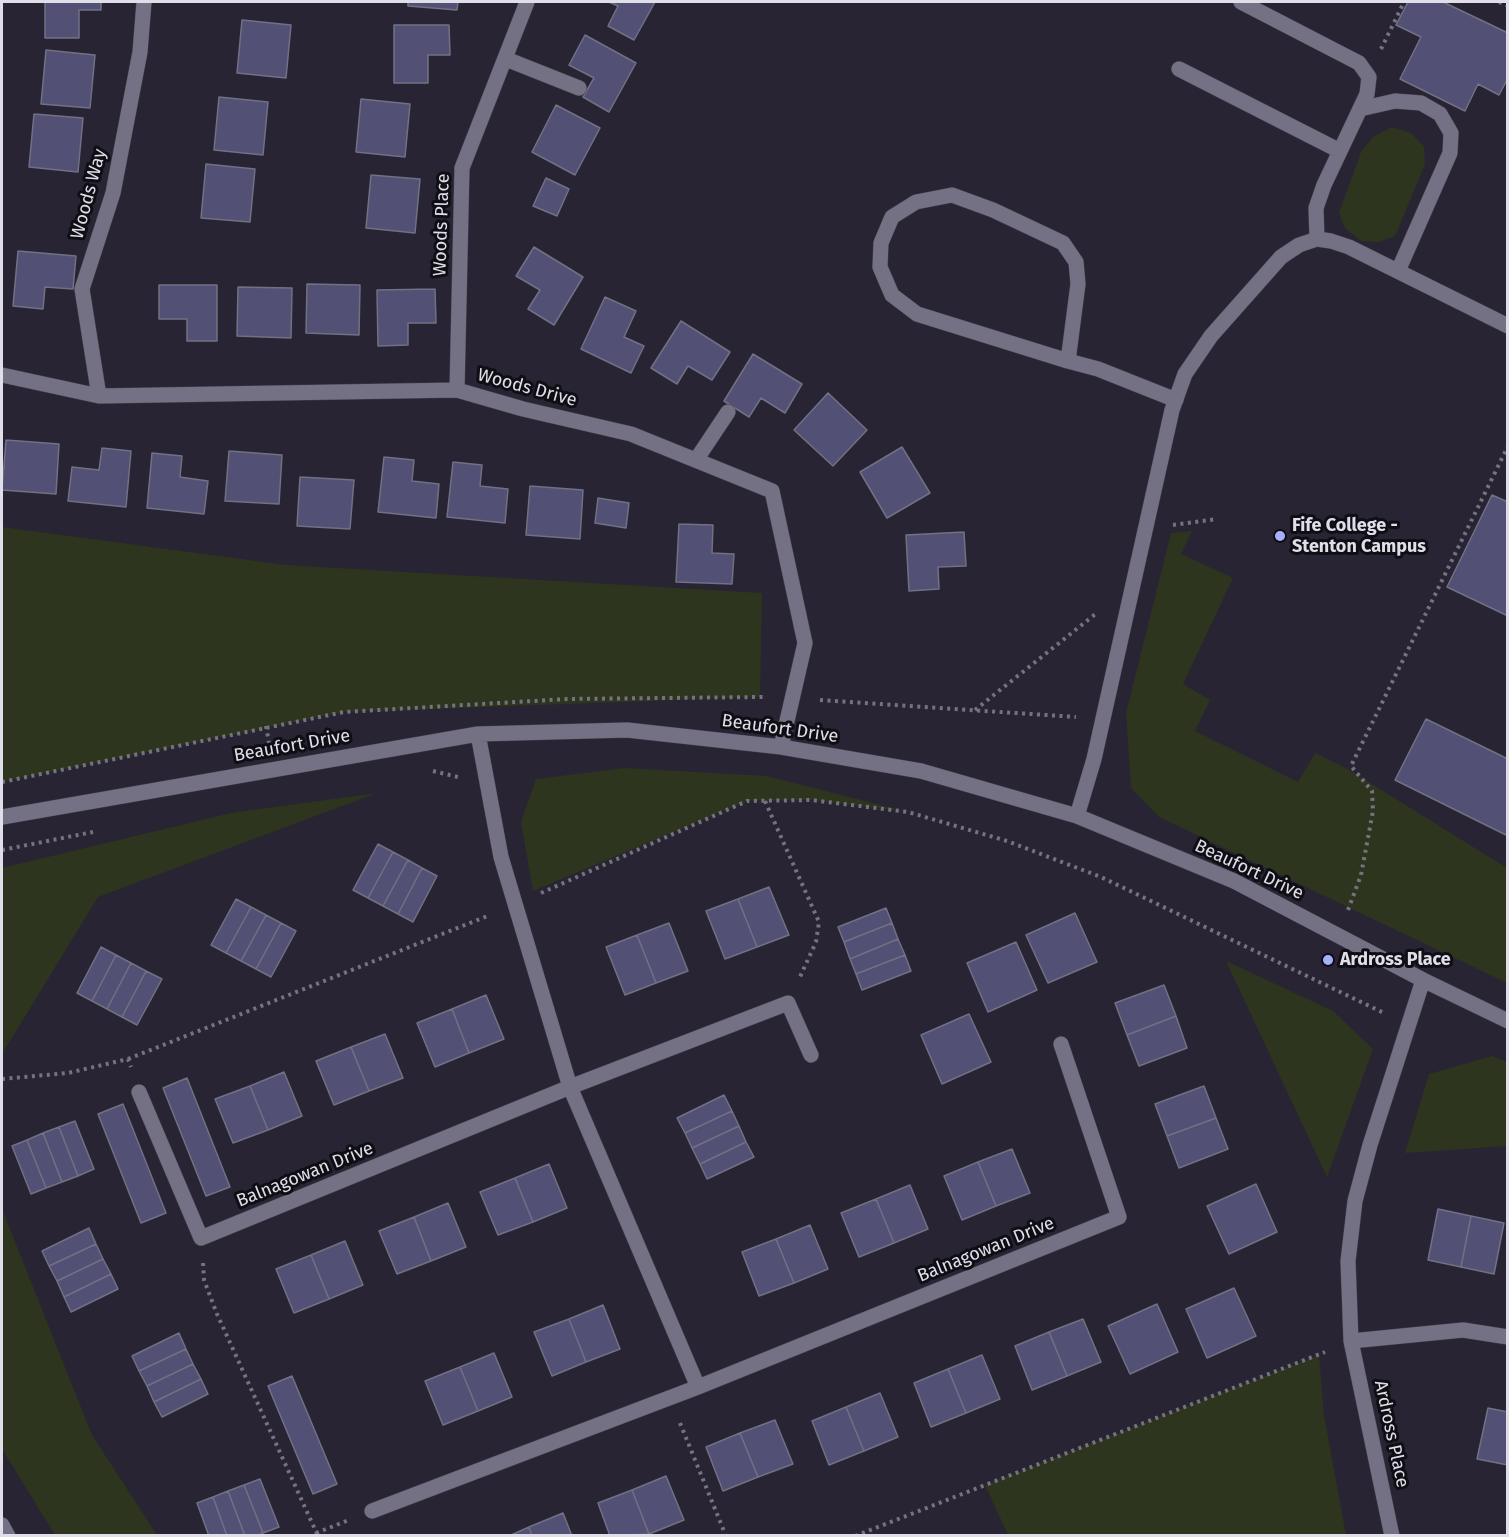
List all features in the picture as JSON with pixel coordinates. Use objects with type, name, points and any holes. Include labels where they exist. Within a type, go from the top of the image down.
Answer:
[{"type":"street","name":"Woods Way","points":[[99,396],[82,289],[113,193],[140,52],[144,2]]},
{"type":"street","name":"Woods Place","points":[[457,390],[462,168],[527,2]]},
{"type":"street","points":[[1241,2],[1359,63],[1369,77],[1360,110],[1316,208],[1317,239]]},
{"type":"street","points":[[506,59],[579,88]]},
{"type":"street","points":[[1179,69],[1340,151]]},
{"type":"street","points":[[1360,110],[1395,101],[1420,104],[1440,114],[1451,133],[1450,153],[1398,271]]},
{"type":"street","points":[[1068,361],[1078,284],[1076,262],[1063,243],[993,210],[952,195],[916,202],[892,217],[882,243],[880,267],[892,295],[917,314],[1068,361],[1098,369],[1176,400]]},
{"type":"street","points":[[1077,816],[1094,759],[1176,400],[1185,374],[1227,318],[1281,257],[1299,244],[1317,239],[1349,247],[1508,326]]},
{"type":"street","name":"Woods Drive","points":[[2,375],[99,396],[457,390],[523,409],[631,434],[772,491],[805,643],[781,747]]},
{"type":"street","points":[[696,460],[728,412]]},
{"type":"street","name":"Beaufort Drive","points":[[2,817],[478,734],[627,730],[781,747],[921,771],[1077,816],[1234,881],[1423,980],[1508,1021]]},
{"type":"street","points":[[478,734],[501,857],[570,1088],[698,1387]]},
{"type":"street","name":"Ardross Place","points":[[1392,1536],[1351,1341],[1348,1261],[1355,1201],[1388,1084],[1423,980]]},
{"type":"street","points":[[788,1003],[811,1055]]},
{"type":"street","name":"Balnagowan Drive","points":[[201,1238],[570,1088],[788,1003]]},
{"type":"street","name":"Balnagowan Drive","points":[[372,1510],[698,1387],[1119,1217],[1061,1044]]},
{"type":"street","points":[[140,1092],[201,1238]]},
{"type":"street","points":[[1351,1341],[1463,1330],[1508,1337]]},
{"type":"street","points":[[2,1525],[8,1536]]},
{"type":"path","points":[[1364,70],[1376,58],[1404,2]]},
{"type":"path","points":[[1499,2],[1508,6]]},
{"type":"path","points":[[1339,936],[1361,875],[1373,811],[1372,791],[1351,766],[1508,446]]},
{"type":"path","points":[[1146,528],[1217,519]]},
{"type":"path","points":[[974,710],[1133,583]]},
{"type":"path","points":[[426,771],[454,775],[464,780]]},
{"type":"path","points":[[2,1079],[68,1073],[128,1059],[515,904],[747,801],[811,800],[909,812],[1007,841],[1101,877],[1408,1025]]},
{"type":"path","points":[[765,801],[819,922],[816,942],[788,1003]]},
{"type":"path","points":[[2,850],[98,831]]},
{"type":"path","points":[[128,1059],[140,1092]]},
{"type":"path","points":[[201,1238],[204,1280],[216,1314],[317,1534],[372,1510]]},
{"type":"path","points":[[855,1536],[1351,1341]]},
{"type":"path","points":[[669,1398],[726,1536]]},
{"type":"green space","points":[[1392,127],[1411,133],[1424,146],[1425,164],[1395,236],[1379,242],[1361,241],[1345,228],[1339,213],[1361,152],[1373,137]]},
{"type":"green space","points":[[2,527],[286,565],[762,593],[760,697],[344,712],[2,782]]},
{"type":"green space","points":[[1192,531],[1181,554],[1233,578],[1183,684],[1210,700],[1195,731],[1298,782],[1315,753],[1346,768],[1507,868],[1507,983],[1159,817],[1131,788],[1126,713],[1171,533]]},
{"type":"green space","points":[[624,768],[767,776],[908,812],[811,800],[747,801],[533,891],[521,822],[536,779]]},
{"type":"green space","points":[[377,793],[98,897],[2,1054],[2,868],[231,813]]},
{"type":"green space","points":[[1226,961],[1333,1011],[1373,1049],[1327,1177]]},
{"type":"green space","points":[[1492,1056],[1507,1062],[1507,1146],[1405,1153],[1429,1074]]},
{"type":"green space","points":[[2,1209],[92,1435],[157,1535],[55,1535],[2,1449]]},
{"type":"green space","points":[[1319,1355],[1324,1415],[1346,1535],[1008,1535],[985,1485]]},
{"type":"building","points":[[45,2],[101,2],[101,10],[79,10],[79,38],[45,38]]},
{"type":"building","points":[[408,2],[458,2],[457,10],[408,6]]},
{"type":"building","points":[[609,2],[655,2],[634,40],[608,26],[618,6]]},
{"type":"building","points":[[1408,2],[1443,2],[1508,33],[1508,78],[1499,95],[1478,84],[1465,111],[1400,79],[1421,37],[1396,25]]},
{"type":"building","points":[[242,20],[291,25],[286,78],[237,73]]},
{"type":"building","points":[[394,25],[449,25],[450,55],[428,55],[428,83],[394,83]]},
{"type":"building","points":[[585,35],[636,63],[609,112],[583,97],[594,78],[569,65]]},
{"type":"building","points":[[46,50],[95,55],[90,108],[41,104]]},
{"type":"building","points":[[219,97],[268,102],[263,155],[214,150]]},
{"type":"building","points":[[361,99],[410,104],[405,157],[356,152]]},
{"type":"building","points":[[556,105],[600,128],[575,175],[532,152]]},
{"type":"building","points":[[34,114],[83,118],[78,172],[29,167]]},
{"type":"building","points":[[206,164],[255,169],[250,222],[201,218]]},
{"type":"building","points":[[371,175],[420,179],[415,233],[366,228]]},
{"type":"building","points":[[546,178],[569,189],[557,216],[533,206]]},
{"type":"building","points":[[534,247],[583,277],[554,325],[528,309],[540,290],[516,276]]},
{"type":"building","points":[[18,251],[76,256],[73,289],[45,287],[43,309],[13,306]]},
{"type":"building","points":[[307,284],[360,285],[359,335],[306,333]]},
{"type":"building","points":[[159,285],[217,285],[217,341],[187,341],[187,319],[159,319]]},
{"type":"building","points":[[238,287],[292,288],[291,338],[237,336]]},
{"type":"building","points":[[435,289],[436,323],[408,323],[408,345],[378,346],[377,290]]},
{"type":"building","points":[[605,297],[636,311],[624,337],[644,346],[631,373],[581,349]]},
{"type":"building","points":[[681,321],[730,352],[712,380],[688,366],[677,384],[651,368]]},
{"type":"building","points":[[753,354],[802,384],[785,413],[761,398],[749,417],[724,401]]},
{"type":"building","points":[[828,393],[867,430],[833,466],[794,430]]},
{"type":"building","points":[[6,440],[59,444],[56,494],[2,490]]},
{"type":"building","points":[[902,447],[930,493],[887,518],[860,472]]},
{"type":"building","points":[[102,448],[131,451],[126,507],[68,501],[72,467],[99,470]]},
{"type":"building","points":[[229,451],[282,455],[279,504],[225,501]]},
{"type":"building","points":[[152,453],[182,456],[180,477],[208,481],[204,514],[147,508]]},
{"type":"building","points":[[384,457],[414,460],[412,481],[439,484],[436,518],[378,512]]},
{"type":"building","points":[[453,462],[482,465],[480,486],[508,489],[505,523],[447,517]]},
{"type":"building","points":[[300,477],[354,480],[350,529],[297,526]]},
{"type":"building","points":[[530,486],[583,490],[580,539],[526,535]]},
{"type":"building","points":[[1492,495],[1508,502],[1508,616],[1447,587]]},
{"type":"building","points":[[598,498],[629,503],[626,528],[595,523]]},
{"type":"building","points":[[679,524],[713,525],[712,553],[734,554],[732,584],[676,582]]},
{"type":"building","points":[[964,532],[966,566],[938,567],[939,589],[909,591],[906,535]]},
{"type":"building","points":[[1426,719],[1508,759],[1508,836],[1395,780]]},
{"type":"building","points":[[378,844],[393,852],[368,898],[353,890]]},
{"type":"building","points":[[393,852],[408,860],[383,906],[368,898]]},
{"type":"building","points":[[408,860],[422,868],[398,914],[383,906]]},
{"type":"building","points":[[422,868],[437,876],[413,922],[398,914]]},
{"type":"building","points":[[769,887],[789,935],[757,947],[738,899]]},
{"type":"building","points":[[236,899],[251,907],[226,953],[211,945]]},
{"type":"building","points":[[738,899],[757,947],[725,959],[706,911]]},
{"type":"building","points":[[251,907],[266,915],[241,961],[226,953]]},
{"type":"building","points":[[886,908],[892,923],[844,942],[838,927]]},
{"type":"building","points":[[1075,913],[1097,962],[1048,983],[1026,935]]},
{"type":"building","points":[[266,915],[281,923],[256,969],[241,961]]},
{"type":"building","points":[[281,923],[296,931],[271,977],[256,969]]},
{"type":"building","points":[[669,923],[688,971],[656,983],[637,935]]},
{"type":"building","points":[[892,923],[898,939],[850,959],[844,942]]},
{"type":"building","points":[[637,935],[656,983],[625,995],[606,947]]},
{"type":"building","points":[[898,939],[905,955],[856,974],[850,959]]},
{"type":"building","points":[[1016,942],[1037,990],[988,1012],[967,963]]},
{"type":"building","points":[[101,947],[116,955],[92,1001],[77,993]]},
{"type":"building","points":[[116,955],[131,963],[107,1009],[92,1001]]},
{"type":"building","points":[[905,955],[911,971],[862,990],[856,974]]},
{"type":"building","points":[[131,963],[146,971],[122,1017],[107,1009]]},
{"type":"building","points":[[146,971],[162,979],[137,1025],[122,1017]]},
{"type":"building","points":[[1164,985],[1176,1016],[1127,1035],[1115,1003]]},
{"type":"building","points":[[486,995],[504,1039],[469,1053],[452,1009]]},
{"type":"building","points":[[452,1009],[469,1053],[435,1067],[417,1023]]},
{"type":"building","points":[[969,1014],[991,1062],[942,1084],[921,1035]]},
{"type":"building","points":[[1176,1016],[1187,1048],[1139,1066],[1127,1035]]},
{"type":"building","points":[[385,1034],[403,1078],[369,1091],[351,1047]]},
{"type":"building","points":[[351,1047],[369,1091],[334,1105],[316,1061]]},
{"type":"building","points":[[284,1072],[302,1116],[268,1130],[250,1086]]},
{"type":"building","points":[[187,1078],[230,1187],[206,1196],[163,1088]]},
{"type":"building","points":[[250,1086],[268,1130],[233,1143],[215,1099]]},
{"type":"building","points":[[1204,1086],[1216,1118],[1167,1136],[1155,1104]]},
{"type":"building","points":[[724,1095],[732,1111],[685,1133],[677,1118]]},
{"type":"building","points":[[123,1104],[166,1213],[141,1223],[98,1114]]},
{"type":"building","points":[[732,1111],[739,1126],[692,1148],[685,1133]]},
{"type":"building","points":[[1216,1118],[1228,1149],[1179,1168],[1167,1136]]},
{"type":"building","points":[[75,1121],[94,1169],[78,1176],[59,1127]]},
{"type":"building","points":[[739,1126],[746,1142],[700,1164],[692,1148]]},
{"type":"building","points":[[59,1127],[78,1176],[62,1182],[43,1133]]},
{"type":"building","points":[[43,1133],[62,1182],[46,1188],[27,1140]]},
{"type":"building","points":[[27,1140],[46,1188],[31,1194],[12,1146]]},
{"type":"building","points":[[746,1142],[754,1157],[707,1179],[700,1164]]},
{"type":"building","points":[[1012,1149],[1030,1193],[996,1206],[978,1162]]},
{"type":"building","points":[[978,1162],[996,1206],[962,1220],[944,1176]]},
{"type":"building","points":[[549,1164],[567,1208],[533,1222],[515,1178]]},
{"type":"building","points":[[515,1178],[533,1222],[498,1235],[480,1192]]},
{"type":"building","points":[[1256,1184],[1277,1232],[1229,1254],[1207,1206]]},
{"type":"building","points":[[910,1185],[928,1229],[894,1243],[876,1199]]},
{"type":"building","points":[[876,1199],[894,1243],[859,1257],[841,1213]]},
{"type":"building","points":[[448,1203],[466,1247],[431,1261],[414,1217]]},
{"type":"building","points":[[1438,1209],[1471,1216],[1461,1267],[1428,1260]]},
{"type":"building","points":[[1471,1216],[1504,1223],[1494,1274],[1461,1267]]},
{"type":"building","points":[[414,1217],[431,1261],[397,1274],[379,1231]]},
{"type":"building","points":[[810,1225],[828,1269],[794,1283],[776,1239]]},
{"type":"building","points":[[89,1228],[96,1244],[49,1266],[42,1251]]},
{"type":"building","points":[[776,1239],[794,1283],[759,1296],[742,1252]]},
{"type":"building","points":[[345,1241],[363,1285],[329,1299],[311,1255]]},
{"type":"building","points":[[96,1244],[103,1259],[57,1281],[49,1266]]},
{"type":"building","points":[[311,1255],[329,1299],[294,1313],[276,1269]]},
{"type":"building","points":[[103,1259],[111,1274],[64,1297],[57,1281]]},
{"type":"building","points":[[111,1274],[118,1289],[71,1312],[64,1297]]},
{"type":"building","points":[[1234,1288],[1256,1336],[1207,1358],[1186,1309]]},
{"type":"building","points":[[1157,1304],[1178,1352],[1130,1374],[1108,1326]]},
{"type":"building","points":[[603,1305],[620,1349],[586,1362],[569,1319]]},
{"type":"building","points":[[569,1319],[586,1362],[552,1376],[534,1332]]},
{"type":"building","points":[[1083,1319],[1101,1362],[1067,1376],[1049,1332]]},
{"type":"building","points":[[1049,1332],[1067,1376],[1032,1390],[1015,1346]]},
{"type":"building","points":[[179,1333],[186,1349],[139,1371],[132,1356]]},
{"type":"building","points":[[186,1349],[193,1364],[147,1386],[139,1371]]},
{"type":"building","points":[[494,1353],[512,1397],[478,1411],[460,1367]]},
{"type":"building","points":[[982,1355],[1000,1399],[966,1413],[948,1369]]},
{"type":"building","points":[[193,1364],[201,1379],[154,1402],[147,1386]]},
{"type":"building","points":[[460,1367],[478,1411],[443,1425],[425,1381]]},
{"type":"building","points":[[948,1369],[966,1413],[931,1427],[914,1383]]},
{"type":"building","points":[[292,1376],[337,1484],[313,1494],[268,1386]]},
{"type":"building","points":[[201,1379],[208,1394],[162,1417],[154,1402]]},
{"type":"building","points":[[880,1393],[898,1437],[864,1451],[846,1407]]},
{"type":"building","points":[[846,1407],[864,1451],[829,1465],[812,1421]]},
{"type":"building","points":[[1488,1408],[1508,1412],[1508,1465],[1477,1459]]},
{"type":"building","points":[[775,1420],[793,1464],[758,1477],[740,1433]]},
{"type":"building","points":[[740,1433],[758,1477],[723,1491],[706,1447]]},
{"type":"building","points":[[666,1476],[684,1520],[649,1534],[632,1490]]},
{"type":"building","points":[[260,1479],[279,1527],[263,1533],[244,1485]]},
{"type":"building","points":[[244,1485],[263,1533],[257,1536],[245,1536],[228,1491]]},
{"type":"building","points":[[632,1490],[649,1534],[610,1536],[598,1503]]},
{"type":"building","points":[[228,1491],[245,1536],[227,1536],[213,1497]]},
{"type":"building","points":[[213,1497],[227,1536],[209,1536],[197,1503]]},
{"type":"building","points":[[563,1513],[572,1536],[532,1536],[529,1527]]},
{"type":"building","points":[[529,1527],[532,1536],[509,1536]]},
{"type":"place","name":"Fife College - Stenton Campus","points":[[1280,536]]},
{"type":"place","name":"Ardross Place","points":[[1328,960]]}]
